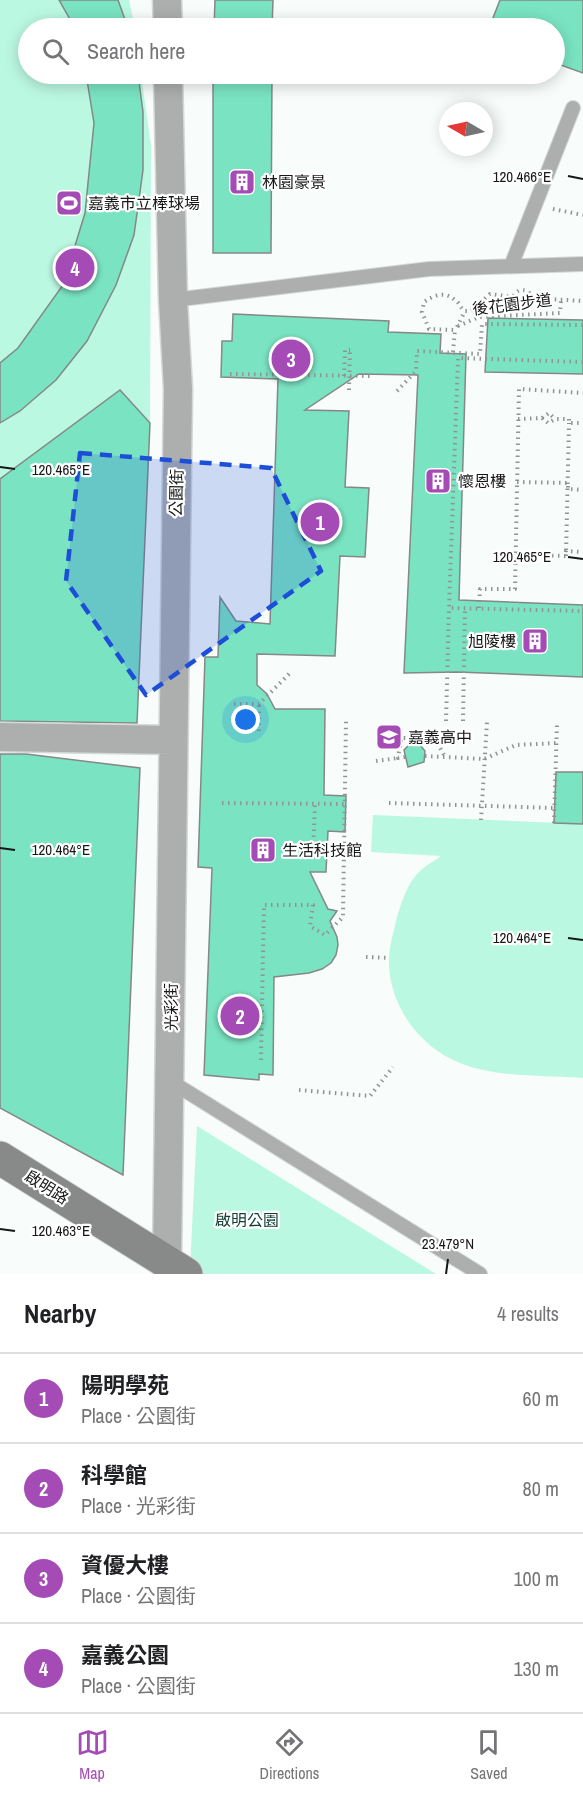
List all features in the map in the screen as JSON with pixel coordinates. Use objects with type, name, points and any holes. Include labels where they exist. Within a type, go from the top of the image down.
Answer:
[{"type":"street","points":[[167,0],[168,18]]},
{"type":"street","name":"公園街","points":[[168,84],[173,300],[178,389],[172,740]]},
{"type":"street","points":[[0,737],[172,740]]},
{"type":"street","name":"光彩街","points":[[172,740],[170,1081],[174,1270]]},
{"type":"street","name":"啟明路","points":[[0,1158],[174,1270]]},
{"type":"lane","points":[[511,266],[573,108]]},
{"type":"lane","points":[[173,300],[429,269],[583,264]]},
{"type":"lane","points":[[170,1081],[480,1274]]},
{"type":"path","points":[[535,205],[583,215]]},
{"type":"path","name":"後花園步道","points":[[533,298],[525,306],[515,305],[513,297],[516,291],[521,290],[528,291],[533,298],[583,301]]},
{"type":"path","name":"後花園步道","points":[[453,352],[455,330],[429,329],[424,322],[422,312],[424,302],[434,294],[447,295],[458,302],[465,311],[471,310],[490,294],[513,297]]},
{"type":"path","name":"後花園步道","points":[[458,326],[479,317],[560,313],[561,301]]},
{"type":"path","points":[[455,330],[465,311]]},
{"type":"path","points":[[397,391],[416,371],[417,351],[480,354],[482,324],[583,325]]},
{"type":"path","points":[[346,376],[350,350],[345,350],[346,376],[349,390]]},
{"type":"path","points":[[446,721],[458,358],[583,362]]},
{"type":"path","points":[[230,374],[371,376]]},
{"type":"path","points":[[479,608],[480,589],[515,589],[519,389],[583,393]]},
{"type":"path","points":[[518,419],[542,418],[549,413],[555,419]]},
{"type":"path","points":[[516,554],[566,555],[569,419],[555,419],[548,423],[542,418]]},
{"type":"path","points":[[569,423],[583,423]]},
{"type":"path","points":[[518,482],[568,483]]},
{"type":"path","points":[[568,489],[583,490]]},
{"type":"path","points":[[566,551],[583,552]]},
{"type":"path","points":[[449,608],[583,611]]},
{"type":"path","points":[[463,721],[465,608]]},
{"type":"path","points":[[259,731],[259,704],[291,672]]},
{"type":"path","points":[[234,704],[259,704]]},
{"type":"path","points":[[261,1060],[264,905],[314,905],[310,926],[325,935],[343,917],[346,721]]},
{"type":"path","points":[[481,820],[487,722]]},
{"type":"path","points":[[554,823],[557,723]]},
{"type":"path","points":[[398,758],[401,738],[435,739],[444,756]]},
{"type":"path","points":[[424,756],[484,759],[516,745],[557,743]]},
{"type":"path","points":[[376,761],[405,757]]},
{"type":"path","points":[[222,803],[346,804]]},
{"type":"path","points":[[389,803],[555,808]]},
{"type":"path","points":[[313,855],[315,804]]},
{"type":"path","points":[[366,957],[389,958]]},
{"type":"path","points":[[299,1090],[370,1096],[393,1067]]},
{"type":"highlighted area","points":[[80,453],[271,468],[321,571],[146,695],[66,581]]},
{"type":"green space","name":"嘉義市立棒球場","points":[[0,0],[129,0],[133,18],[18,18],[18,84],[142,84],[151,146],[150,423],[120,390],[0,479]]},
{"type":"green space","points":[[373,815],[583,824],[583,1078],[516,1075],[467,1066],[439,1052],[416,1031],[398,1004],[393,989],[389,957],[397,917],[408,887],[419,872],[441,856],[371,852]]},
{"type":"green space","name":"啟明公園","points":[[197,1126],[436,1274],[199,1274],[190,1269]]},
{"type":"building","points":[[59,0],[118,0],[124,18],[69,18]]},
{"type":"building","points":[[215,0],[273,0],[272,18],[214,18]]},
{"type":"building","points":[[500,0],[583,0],[583,73],[565,67],[565,18],[493,18]]},
{"type":"building","points":[[88,84],[139,84],[143,112],[143,170],[134,235],[116,285],[87,341],[56,380],[20,411],[0,423],[0,363],[18,348],[63,285],[85,213],[94,123]]},
{"type":"building","name":"林園豪景","points":[[213,84],[272,84],[271,253],[213,253]]},
{"type":"building","points":[[233,314],[389,321],[388,332],[441,334],[440,353],[466,354],[459,600],[583,605],[583,677],[457,672],[404,673],[418,375],[359,374],[305,410],[349,411],[345,487],[369,488],[365,557],[340,556],[335,656],[257,654],[257,685],[267,694],[275,709],[325,709],[324,795],[346,796],[345,832],[328,831],[326,872],[310,872],[328,909],[337,911],[330,921],[337,937],[336,955],[331,963],[322,969],[309,973],[274,977],[273,1075],[259,1074],[259,1080],[204,1075],[212,868],[198,867],[205,657],[218,657],[220,597],[236,621],[270,624],[278,379],[221,377],[222,341],[232,341]]},
{"type":"building","points":[[488,318],[583,320],[583,374],[485,372]]},
{"type":"building","points":[[120,390],[150,423],[137,723],[0,721],[0,479]]},
{"type":"building","points":[[415,739],[425,751],[424,762],[408,767],[404,750]]},
{"type":"building","points":[[0,754],[26,754],[140,768],[123,1175],[0,1108]]},
{"type":"building","points":[[556,772],[583,772],[583,824],[554,823]]},
{"type":"place","name":"林園豪景","points":[[242,182]]},
{"type":"place","name":"嘉義市立棒球場","points":[[69,203]]},
{"type":"place","name":"嘉義公園","points":[[75,268]]},
{"type":"place","name":"資優大樓","points":[[291,359]]},
{"type":"place","name":"懷恩樓","points":[[438,481]]},
{"type":"place","name":"陽明學苑","points":[[320,522]]},
{"type":"place","name":"旭陵樓","points":[[535,641]]},
{"type":"place","name":"嘉義高中","points":[[389,737]]},
{"type":"place","name":"生活科技館","points":[[263,850]]},
{"type":"place","name":"科學館","points":[[240,1016]]}]
